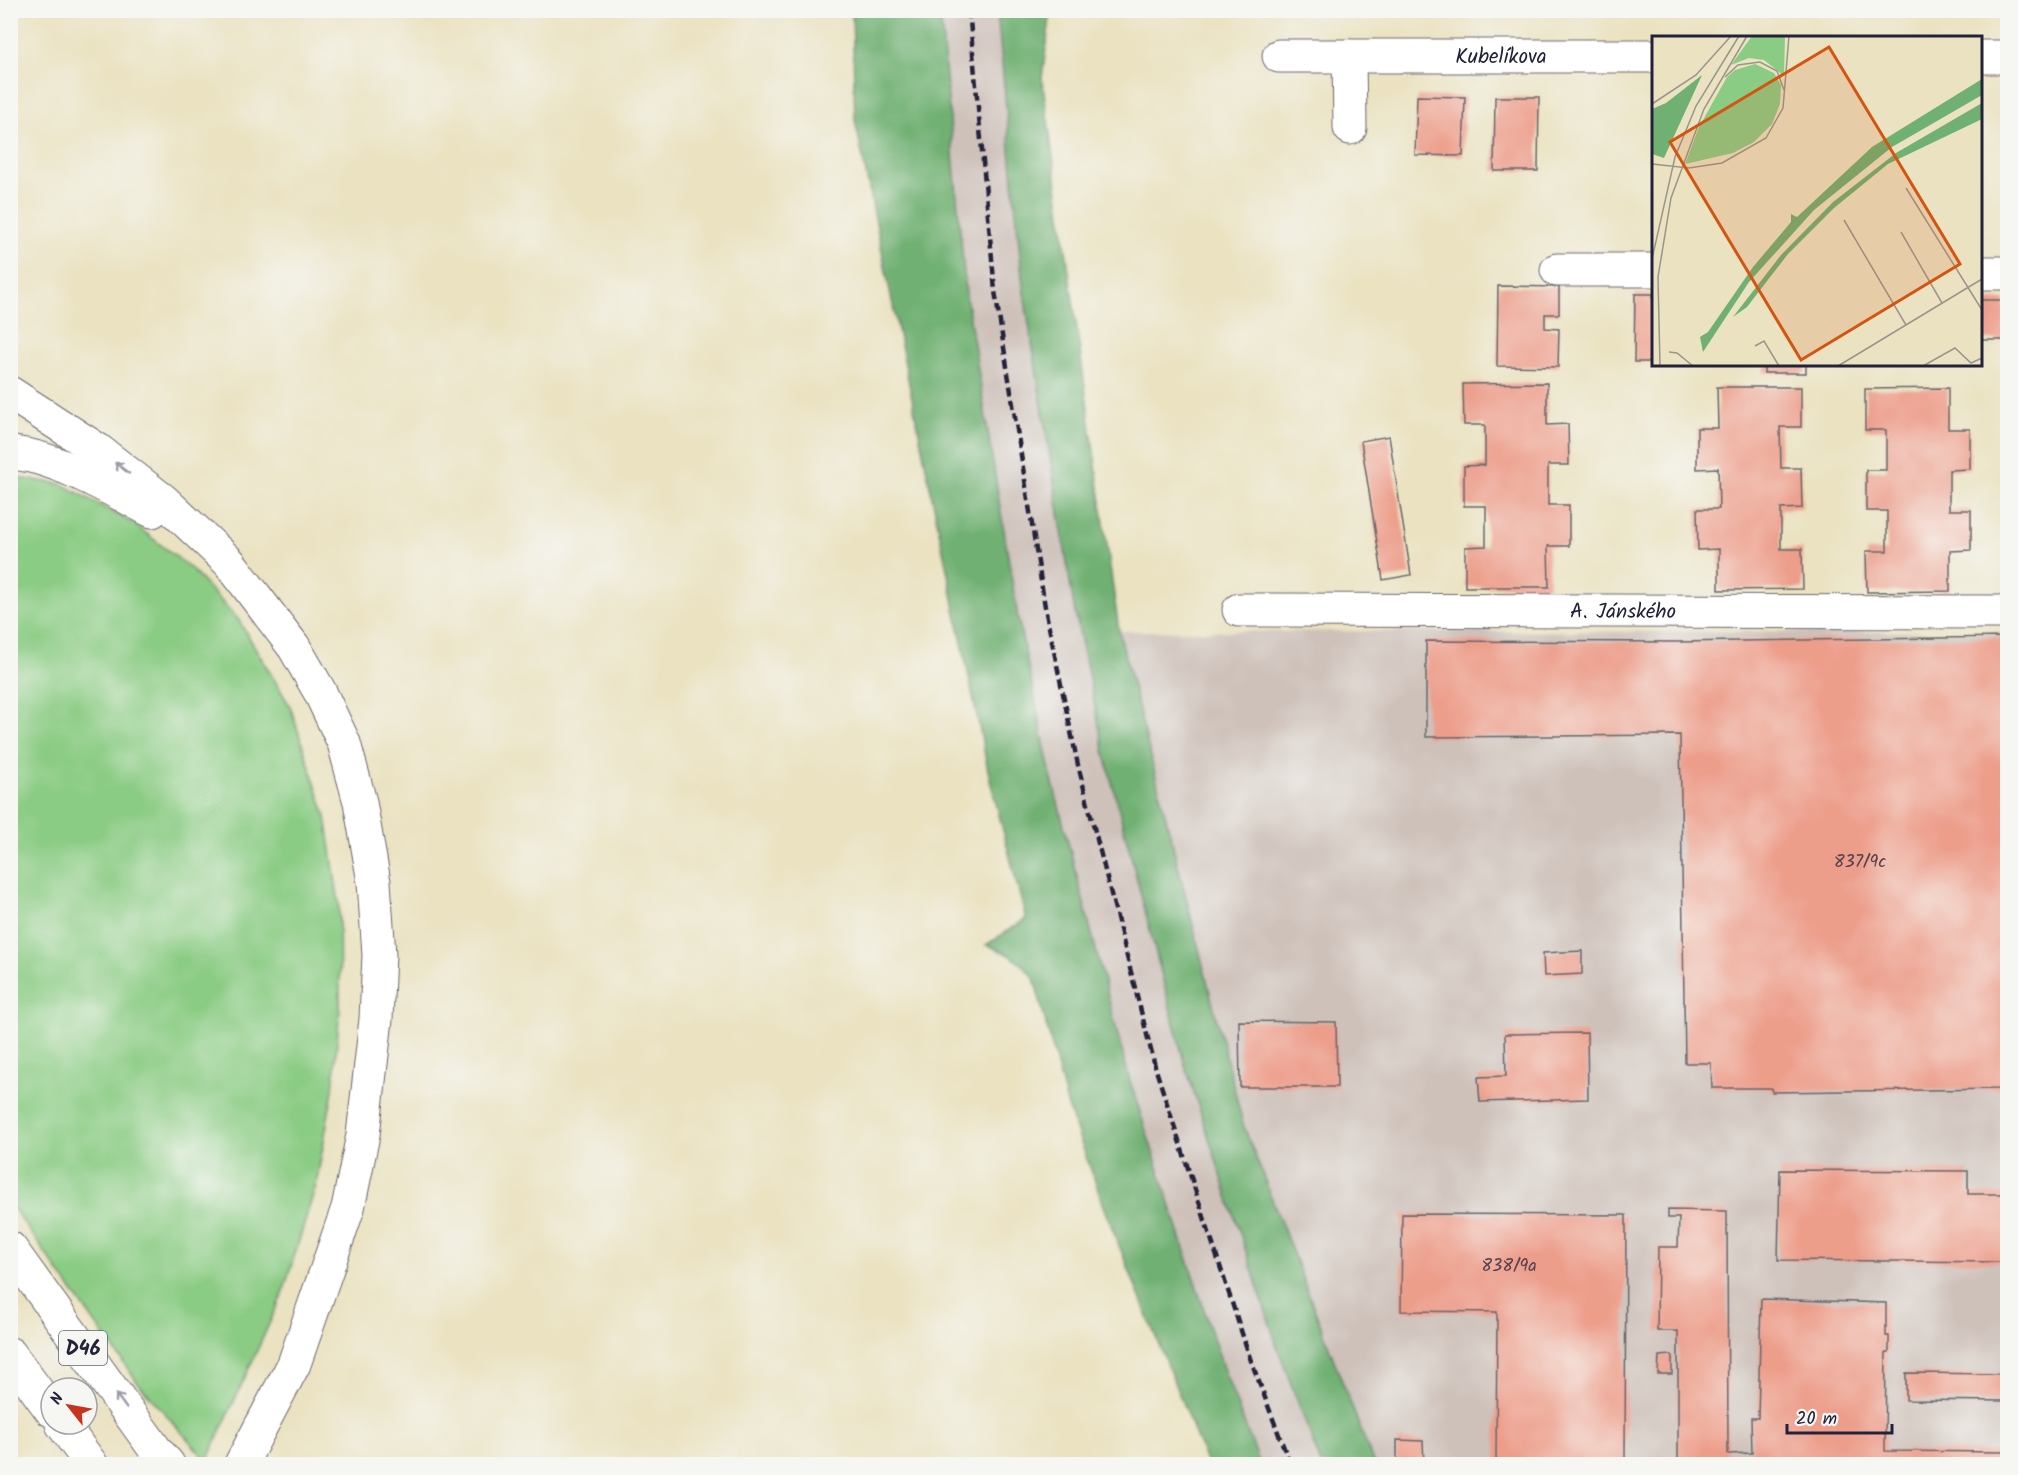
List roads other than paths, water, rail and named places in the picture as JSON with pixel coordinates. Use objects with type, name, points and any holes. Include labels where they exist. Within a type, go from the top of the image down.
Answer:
[{"type":"main road","name":"Kubelíkova","points":[[1279,56],[1652,56]]},
{"type":"main road","points":[[1350,56],[1350,128]]},
{"type":"main road","points":[[1982,57],[2007,57]]},
{"type":"main road","points":[[1557,270],[1652,270]]},
{"type":"main road","points":[[1982,273],[2007,273]]},
{"type":"main road","points":[[10,393],[108,457],[163,500],[229,562],[294,647],[320,692],[344,743],[369,844],[379,955],[376,1019],[363,1135],[348,1208],[294,1364],[241,1464]]},
{"type":"main road","points":[[10,453],[40,459],[91,478],[159,514],[229,562]]},
{"type":"main road","name":"A. Jánského","points":[[1239,610],[2007,612]]},
{"type":"main road","name":"D46","points":[[10,1248],[162,1457]]},
{"type":"main road","points":[[10,1354],[39,1394]]},
{"type":"main road","points":[[71,1436],[92,1464]]},
{"type":"railway","points":[[969,10],[995,291],[1046,613],[1078,765],[1156,1070],[1250,1358],[1290,1464]]}]
